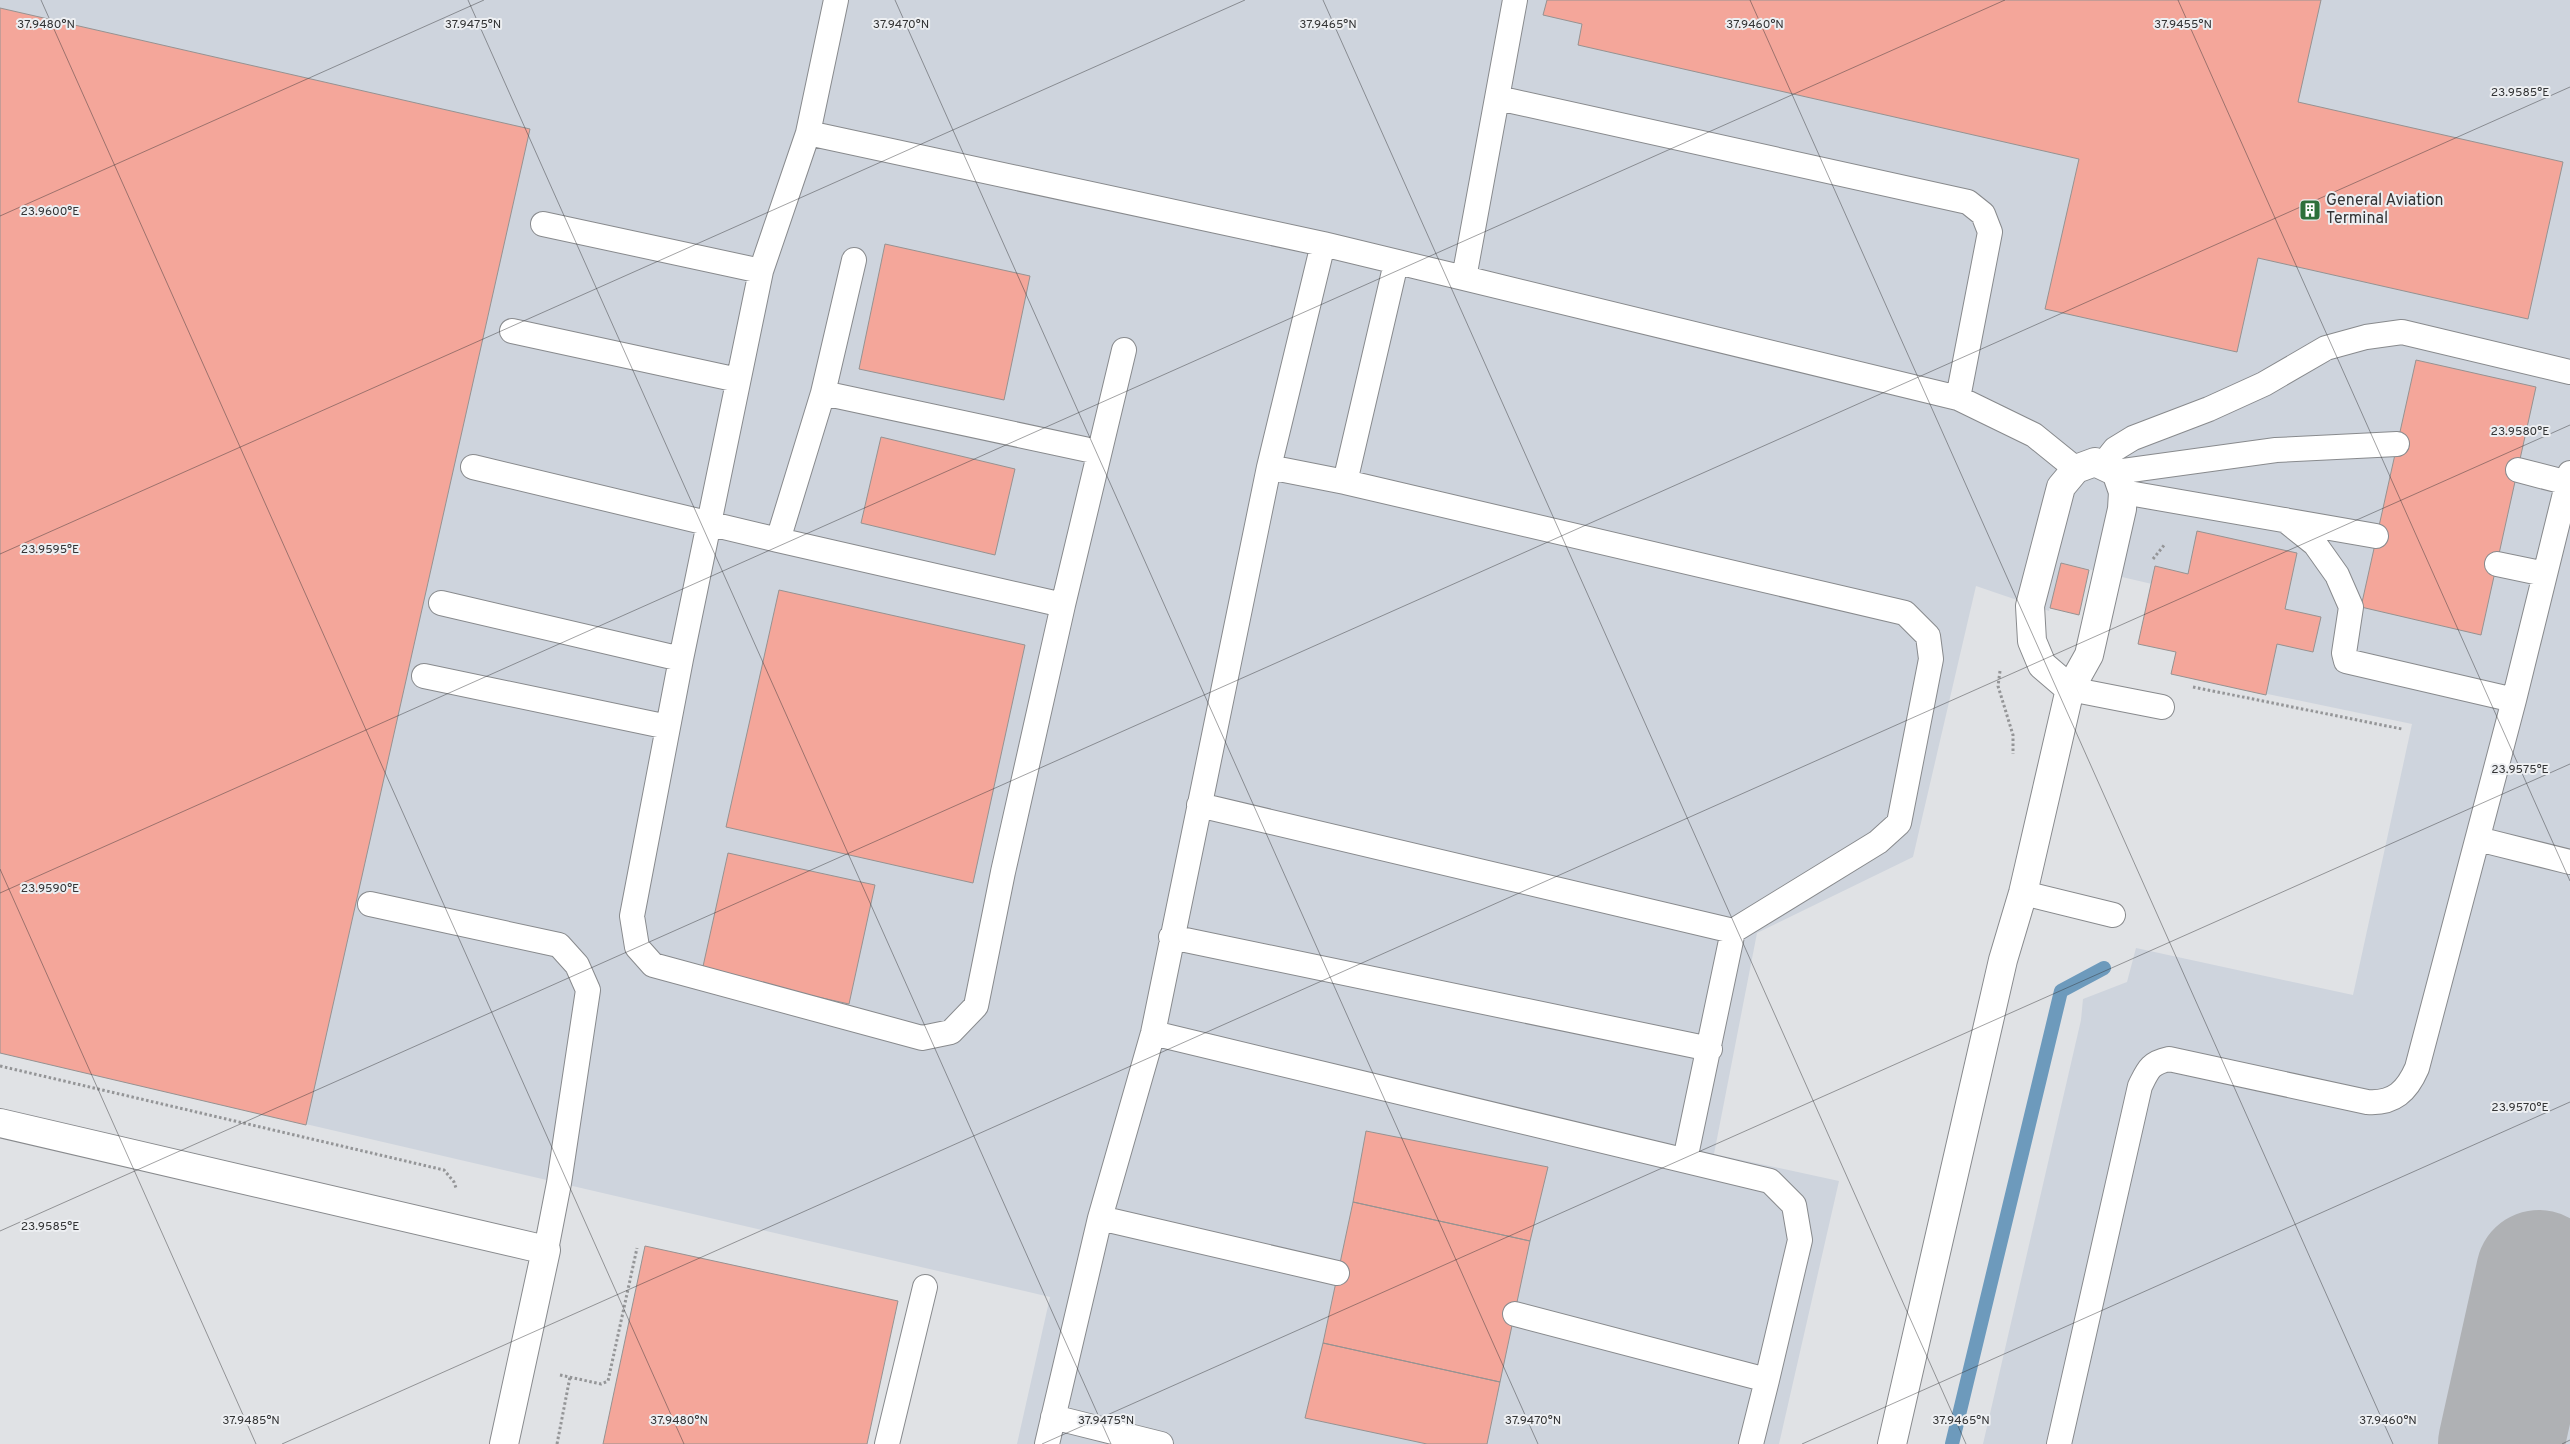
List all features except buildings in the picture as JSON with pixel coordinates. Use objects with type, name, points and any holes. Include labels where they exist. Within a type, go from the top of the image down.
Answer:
[{"type":"street","points":[[1892,1444],[2003,960],[2023,893],[2070,689],[2090,655],[2122,509],[2114,476],[2086,464],[2076,469],[2061,487],[2030,606],[2032,641],[2042,665],[2070,689]]},
{"type":"street","points":[[0,1123],[546,1250],[504,1444]]},
{"type":"lane","points":[[836,0],[808,133],[762,271],[681,659],[632,916],[637,946],[653,966],[922,1038],[950,1032],[976,1006],[1003,872],[1063,605],[1098,452],[1124,350]]},
{"type":"lane","points":[[1464,278],[1515,0]]},
{"type":"lane","points":[[1498,98],[1968,202],[1983,214],[1990,232],[1958,398]]},
{"type":"lane","points":[[808,133],[1323,244],[1958,398],[2034,435],[2076,469]]},
{"type":"lane","points":[[543,224],[762,271]]},
{"type":"lane","points":[[1047,1444],[1100,1218],[1152,1032],[1269,467],[1323,244]]},
{"type":"lane","points":[[778,540],[823,393],[854,260]]},
{"type":"lane","points":[[1345,482],[1396,263]]},
{"type":"lane","points":[[512,331],[738,380]]},
{"type":"lane","points":[[2114,476],[2115,449],[2133,438],[2216,406],[2264,384],[2326,348],[2366,337],[2402,332],[2570,372]]},
{"type":"lane","points":[[823,393],[1098,452]]},
{"type":"lane","points":[[2114,476],[2276,450],[2397,444]]},
{"type":"lane","points":[[1199,805],[1733,930],[1878,842],[1899,823],[1932,659],[1928,636],[1905,613],[1345,482],[1269,467]]},
{"type":"lane","points":[[473,468],[1063,605]]},
{"type":"lane","points":[[2059,1444],[2140,1086],[2147,1071],[2156,1062],[2169,1059],[2379,1103],[2401,1093],[2410,1086],[2417,1068],[2478,839],[2545,574],[2563,535],[2569,478],[2518,470]]},
{"type":"lane","points":[[2114,476],[2285,520],[2376,536]]},
{"type":"lane","points":[[2285,520],[2315,544],[2337,575],[2350,608],[2344,653],[2346,661],[2514,700]]},
{"type":"lane","points":[[2497,564],[2545,574]]},
{"type":"lane","points":[[441,604],[681,659]]},
{"type":"lane","points":[[424,676],[668,727]]},
{"type":"lane","points":[[2070,689],[2162,707]]},
{"type":"lane","points":[[2478,839],[2570,862]]},
{"type":"lane","points":[[2023,893],[2113,916]]},
{"type":"lane","points":[[370,904],[559,946],[577,965],[588,990],[559,1183],[546,1250]]},
{"type":"lane","points":[[1685,1160],[1710,1049],[1733,930]]},
{"type":"lane","points":[[1172,937],[1710,1049]]},
{"type":"lane","points":[[1152,1032],[1770,1181],[1794,1205],[1800,1240],[1751,1444]]},
{"type":"lane","points":[[1100,1218],[1337,1272]]},
{"type":"lane","points":[[887,1444],[925,1287]]},
{"type":"lane","points":[[1515,1314],[1767,1380]]},
{"type":"lane","points":[[1053,1417],[1161,1444]]},
{"type":"path","points":[[2188,686],[2402,729]]},
{"type":"path","points":[[0,1066],[444,1170]]},
{"type":"path","points":[[557,1444],[570,1377],[601,1384],[608,1381],[636,1248]]},
{"type":"shaded area","points":[[0,0],[2570,0],[2570,1444],[1983,1444],[2081,1020],[2083,999],[2127,982],[2136,948],[2353,995],[2412,724],[2171,674],[2176,652],[2152,584],[2062,563],[2049,611],[1976,586],[1913,857],[1757,933],[1714,1154],[1839,1181],[1779,1444],[1017,1444],[1050,1297],[0,1053]]},
{"type":"waterway","points":[[1952,1444],[2061,991],[2104,968]]},
{"type":"taxiway","points":[[2501,1444],[2539,1273]]},
{"type":"place","name":"General Aviation Terminal","points":[[2310,210]]}]
